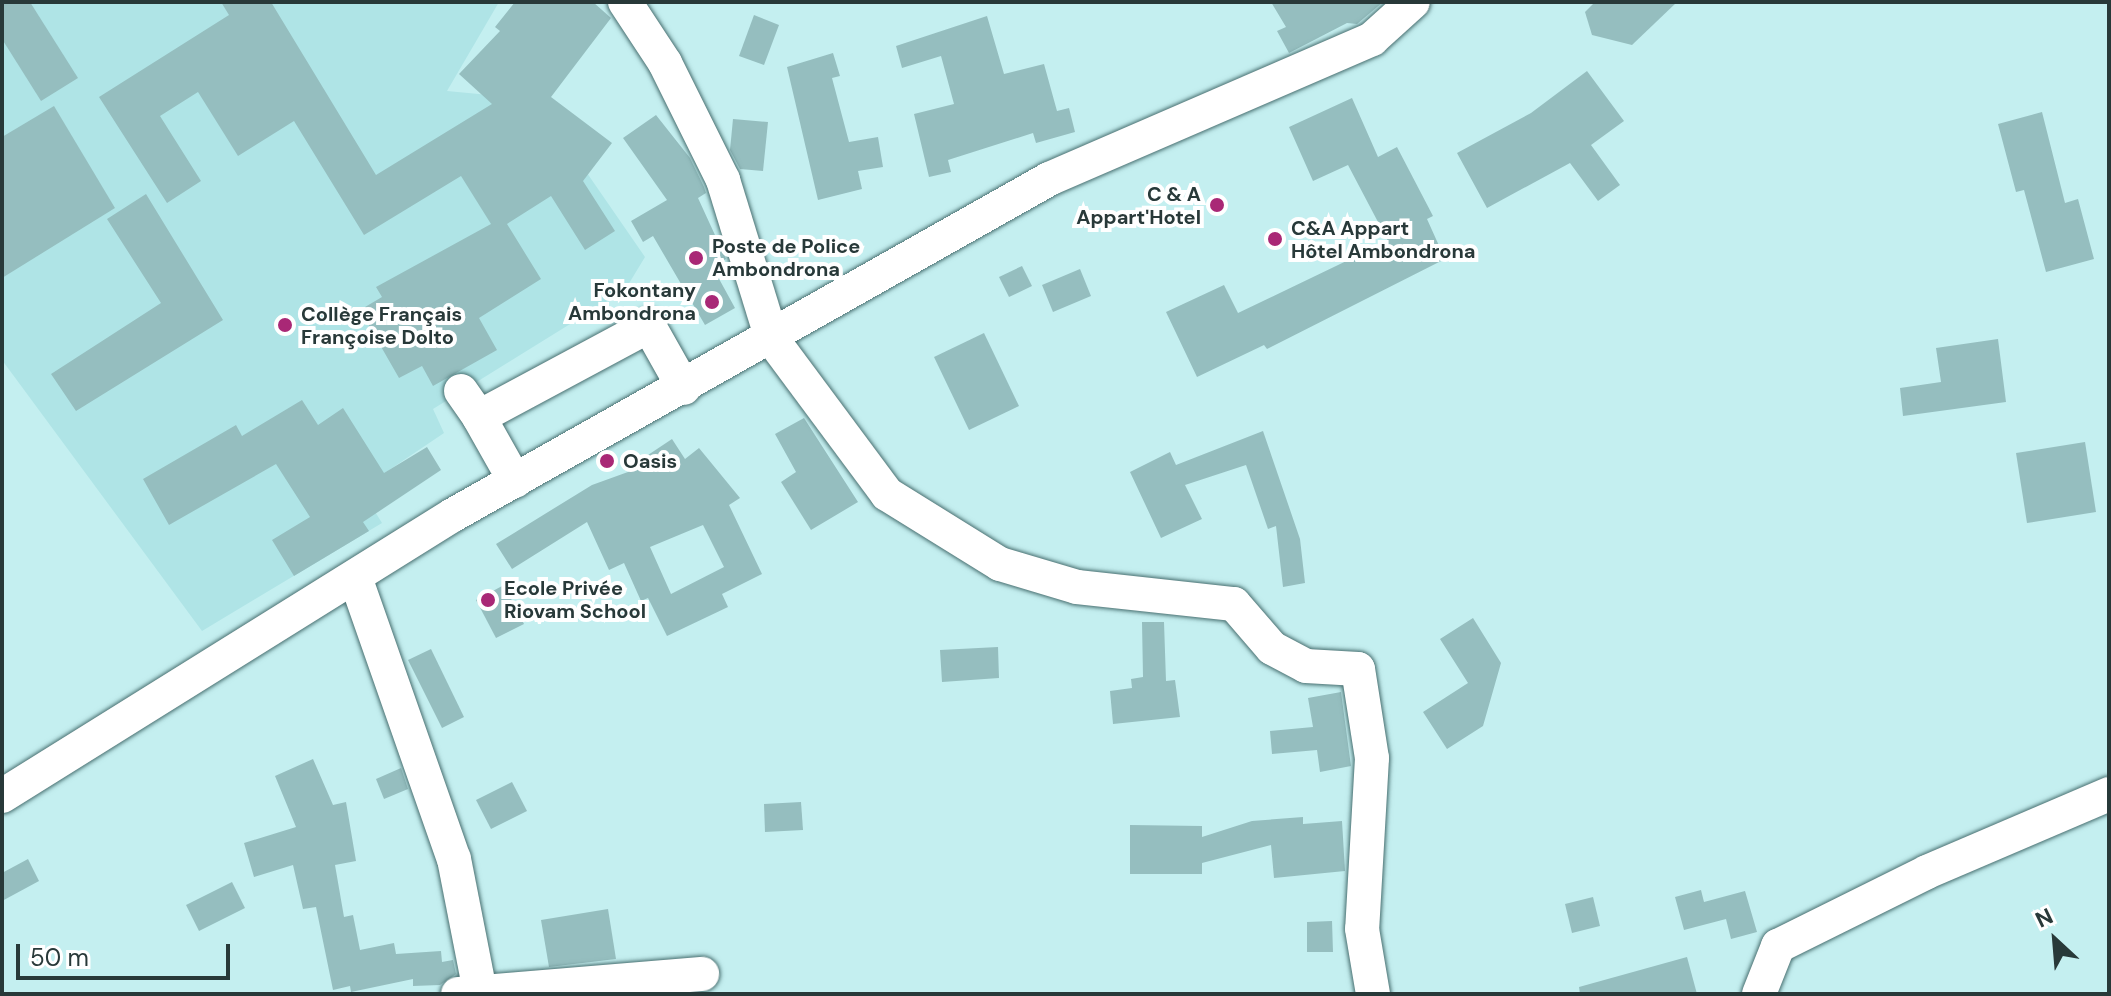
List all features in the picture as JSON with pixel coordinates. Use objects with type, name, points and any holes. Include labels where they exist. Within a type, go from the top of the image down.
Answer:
[{"type":"street","points":[[625,2],[665,63],[723,180],[772,339],[887,494],[1000,564],[1077,587],[1234,604],[1272,648],[1306,666],[1358,669],[1372,758],[1362,929],[1373,994]]},
{"type":"street","points":[[2,796],[515,481],[772,339],[1049,179],[1372,39],[1413,2]]},
{"type":"street","points":[[515,481],[470,404],[649,326],[684,388]]},
{"type":"street","points":[[355,577],[454,859],[469,993],[702,974]]},
{"type":"street","points":[[1759,994],[1778,946],[1927,872],[2109,794]]},
{"type":"shaded area","name":"Collège Français Françoise Dolto","points":[[2,2],[499,2],[447,91],[489,95],[587,173],[645,257],[625,290],[433,409],[444,433],[361,489],[382,523],[202,631],[2,360]]},
{"type":"building","points":[[2,2],[30,2],[78,78],[41,101],[2,39]]},
{"type":"building","points":[[221,2],[271,2],[376,175],[492,104],[459,74],[500,31],[495,27],[515,2],[593,2],[611,18],[551,97],[612,143],[583,181],[615,231],[585,250],[551,196],[507,224],[541,279],[479,318],[497,350],[433,386],[422,366],[399,378],[360,310],[382,297],[376,287],[491,224],[461,176],[364,235],[294,121],[238,156],[198,92],[160,116],[201,181],[167,203],[99,97],[229,15]]},
{"type":"building","points":[[1271,2],[1383,2],[1357,24],[1347,23],[1289,53],[1277,31],[1286,27]]},
{"type":"building","points":[[1595,2],[1677,2],[1632,45],[1592,35],[1585,12]]},
{"type":"building","points":[[754,15],[779,25],[764,65],[739,56]]},
{"type":"building","points":[[987,16],[1004,74],[1044,64],[1057,111],[1069,108],[1075,132],[1036,143],[1033,133],[948,160],[951,172],[929,177],[914,114],[954,104],[941,56],[902,68],[896,46]]},
{"type":"building","points":[[833,53],[840,76],[832,78],[849,142],[878,137],[883,167],[858,171],[862,189],[818,200],[787,67]]},
{"type":"building","points":[[1587,71],[1624,121],[1591,145],[1620,185],[1598,201],[1570,163],[1487,208],[1457,153],[1531,113]]},
{"type":"building","points":[[1352,98],[1378,157],[1397,147],[1433,216],[1427,219],[1445,259],[1267,349],[1264,345],[1197,377],[1166,312],[1224,285],[1238,313],[1388,241],[1348,165],[1313,181],[1289,127]]},
{"type":"building","points":[[54,106],[115,208],[2,278],[2,137]]},
{"type":"building","points":[[2042,112],[2065,203],[2078,199],[2094,259],[2046,272],[2024,190],[2016,192],[1998,124]]},
{"type":"building","points":[[656,115],[690,158],[706,193],[698,198],[726,259],[712,266],[735,308],[705,325],[653,236],[643,242],[631,221],[667,200],[623,138]]},
{"type":"building","points":[[733,119],[768,122],[763,171],[740,169],[730,150]]},
{"type":"building","points":[[146,194],[223,320],[76,411],[51,374],[161,303],[107,219]]},
{"type":"building","points":[[1022,266],[1032,286],[1009,297],[999,277]]},
{"type":"building","points":[[1080,269],[1091,296],[1053,312],[1042,285]]},
{"type":"building","points":[[984,333],[1019,406],[969,430],[934,357]]},
{"type":"building","points":[[1998,339],[2006,402],[1903,416],[1900,388],[1941,382],[1936,348]]},
{"type":"building","points":[[302,400],[318,425],[343,408],[384,473],[427,447],[441,470],[363,522],[369,531],[294,576],[272,540],[310,517],[276,464],[169,525],[143,479],[236,425],[242,436]]},
{"type":"building","points":[[804,418],[858,502],[811,530],[781,482],[796,472],[775,434]]},
{"type":"building","points":[[1263,431],[1300,539],[1305,583],[1283,587],[1276,526],[1268,529],[1246,465],[1185,485],[1202,519],[1161,538],[1130,472],[1170,452],[1176,465]]},
{"type":"building","points":[[672,439],[685,459],[699,448],[740,498],[729,505],[762,574],[722,594],[728,607],[667,636],[648,598],[641,601],[624,563],[609,570],[587,522],[512,569],[496,544],[592,485],[639,468],[636,463]],"holes":[[[703,525],[724,567],[671,594],[650,547]]]},
{"type":"building","points":[[2085,442],[2096,512],[2027,523],[2016,453]]},
{"type":"building","points":[[504,585],[524,624],[496,638],[476,600]]},
{"type":"building","points":[[1473,618],[1501,663],[1483,726],[1447,749],[1423,712],[1468,683],[1440,639]]},
{"type":"building","points":[[1142,622],[1164,622],[1166,681],[1175,680],[1180,717],[1113,724],[1110,691],[1132,688],[1131,679],[1143,677]]},
{"type":"building","points":[[998,647],[999,678],[942,682],[940,650]]},
{"type":"building","points":[[431,649],[464,717],[442,728],[408,660]]},
{"type":"building","points":[[1341,692],[1351,766],[1320,772],[1317,750],[1272,754],[1270,731],[1313,727],[1308,698]]},
{"type":"building","points":[[313,759],[333,805],[346,802],[356,861],[335,865],[344,917],[353,915],[360,950],[394,943],[396,954],[441,951],[442,962],[453,960],[456,974],[440,985],[413,986],[413,979],[351,992],[350,986],[333,990],[316,907],[303,909],[293,865],[254,877],[244,843],[296,827],[275,776]]},
{"type":"building","points":[[401,768],[408,789],[384,799],[376,779]]},
{"type":"building","points":[[512,782],[527,811],[491,829],[476,800]]},
{"type":"building","points":[[801,802],[803,830],[765,832],[764,804]]},
{"type":"building","points":[[1303,817],[1303,824],[1342,821],[1345,871],[1274,878],[1271,845],[1202,863],[1202,874],[1130,874],[1130,825],[1202,826],[1202,837],[1252,821]]},
{"type":"building","points":[[28,859],[39,881],[2,901],[2,873]]},
{"type":"building","points":[[232,882],[245,908],[199,931],[186,905]]},
{"type":"building","points":[[1701,890],[1704,902],[1745,891],[1757,932],[1731,939],[1726,919],[1684,930],[1675,897]]},
{"type":"building","points":[[1593,897],[1600,926],[1572,933],[1565,904]]},
{"type":"building","points":[[608,909],[616,959],[549,967],[541,920]]},
{"type":"building","points":[[1332,921],[1333,952],[1307,952],[1307,922]]},
{"type":"building","points":[[1687,957],[1697,994],[1580,994],[1579,987]]},
{"type":"place","name":"C & A Appart'Hotel","points":[[1217,205]]},
{"type":"place","name":"C&A Appart Hôtel Ambondrona","points":[[1275,239]]},
{"type":"place","name":"Poste de Police Ambondrona","points":[[696,258]]},
{"type":"place","name":"Fokontany Ambondrona","points":[[712,302]]},
{"type":"place","name":"Collège Français Françoise Dolto","points":[[285,325]]},
{"type":"place","name":"Oasis","points":[[607,461]]},
{"type":"place","name":"Ecole Privée Riovam School","points":[[488,600]]}]
